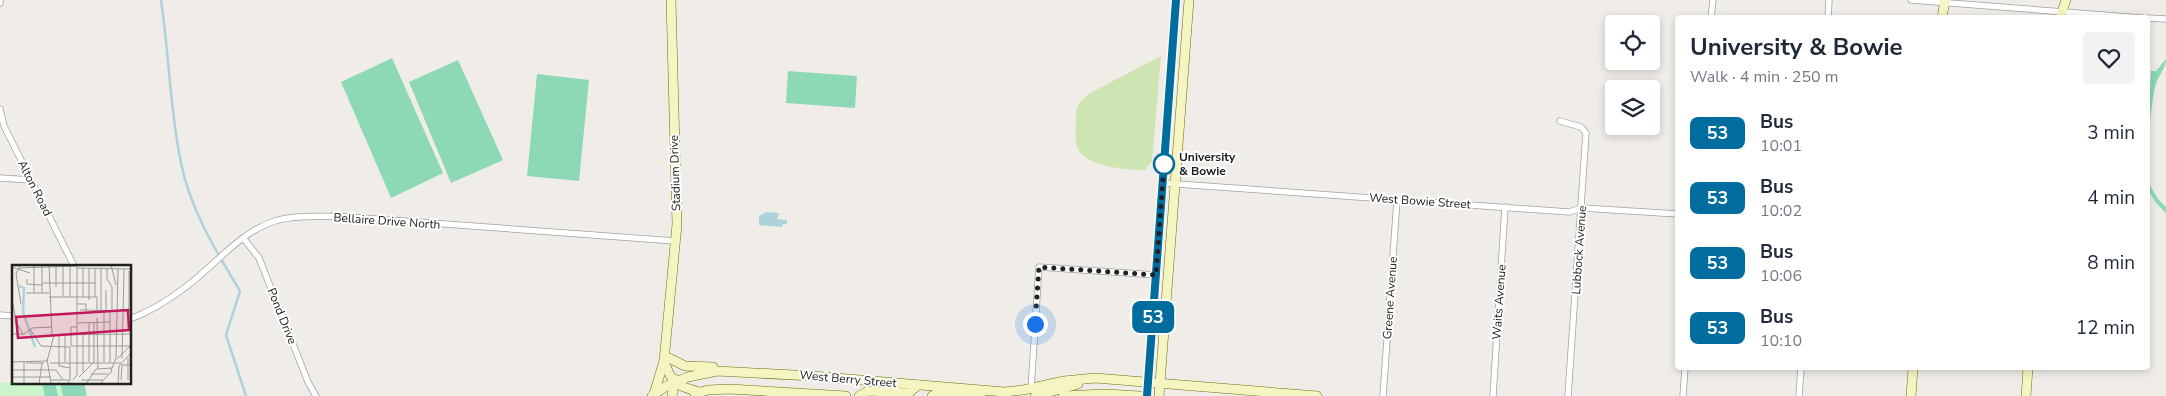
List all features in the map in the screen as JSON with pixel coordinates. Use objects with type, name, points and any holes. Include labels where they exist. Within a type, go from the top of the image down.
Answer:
[{"type":"main road","name":"Stadium Drive","points":[[671,0],[677,224],[664,345],[670,378],[675,383]]},
{"type":"main road","points":[[1147,396],[1176,0]]},
{"type":"main road","points":[[1159,396],[1189,0]]},
{"type":"main road","points":[[2061,14],[2066,0]]},
{"type":"main road","points":[[1943,15],[1945,1]]},
{"type":"main road","points":[[653,395],[666,360],[685,366],[727,368],[750,372]]},
{"type":"main road","points":[[1911,396],[1913,370]]},
{"type":"main road","points":[[2026,396],[2028,370]]},
{"type":"main road","name":"West Berry Street","points":[[653,395],[665,386],[703,373],[750,372],[1032,393],[1087,380],[1102,379],[1148,383]]},
{"type":"main road","points":[[672,396],[675,383],[685,389],[700,392]]},
{"type":"main road","points":[[1148,383],[1317,396]]},
{"type":"main road","points":[[859,396],[868,391],[909,393],[918,385]]},
{"type":"main road","name":"West Berry Street","points":[[690,396],[700,392],[730,389],[846,396]]},
{"type":"main road","points":[[932,396],[936,394],[978,395],[993,391]]},
{"type":"main road","points":[[1063,396],[1105,394],[1140,396]]},
{"type":"street","points":[[1711,15],[1712,0]]},
{"type":"street","points":[[1828,15],[1829,0]]},
{"type":"street","points":[[1910,0],[1945,1],[2081,15]]},
{"type":"street","points":[[2150,18],[2166,19]]},
{"type":"street","name":"Alton Road","points":[[0,109],[4,126],[73,265]]},
{"type":"street","name":"Lubbock Avenue","points":[[1560,121],[1581,127],[1586,133],[1568,396]]},
{"type":"street","points":[[0,178],[30,180]]},
{"type":"street","name":"West Bowie Street","points":[[1163,183],[1569,212],[1582,208],[1675,214]]},
{"type":"street","name":"Greene Avenue","points":[[1383,396],[1397,200]]},
{"type":"street","name":"Waits Avenue","points":[[1492,396],[1505,208]]},
{"type":"street","name":"Bellaire Drive North","points":[[131,319],[158,307],[183,290],[222,256],[264,226],[288,218],[336,216],[675,241]]},
{"type":"street","name":"Pond Drive","points":[[244,239],[259,258],[308,382],[316,396]]},
{"type":"street","points":[[1032,393],[1039,267],[1156,275]]},
{"type":"street","points":[[1683,396],[1685,370]]},
{"type":"street","points":[[1798,396],[1801,370]]},
{"type":"green space","points":[[1161,56],[1152,161],[1145,170],[1130,170],[1110,167],[1085,157],[1078,149],[1076,143],[1076,115],[1077,107],[1081,101],[1090,93]]},
{"type":"green space","points":[[392,58],[443,173],[391,198],[341,82]]},
{"type":"green space","points":[[2166,59],[2165,66],[2153,95],[2150,120],[2151,71],[2156,71]]},
{"type":"green space","points":[[458,60],[503,160],[451,183],[409,82]]},
{"type":"green space","points":[[788,71],[857,76],[855,108],[786,103]]},
{"type":"green space","points":[[537,74],[589,80],[579,181],[527,176]]},
{"type":"green space","points":[[2150,183],[2158,198],[2166,207],[2166,213],[2150,193]]},
{"type":"green space","points":[[12,381],[12,384],[60,384],[63,396],[0,396],[0,383]]},
{"type":"green space","points":[[42,384],[55,384],[58,396],[45,396]]},
{"type":"green space","points":[[60,384],[84,384],[87,396],[63,396]]},
{"type":"water","points":[[766,212],[779,213],[777,219],[787,220],[787,224],[783,224],[782,227],[759,225],[759,216]]},
{"type":"waterway","points":[[161,0],[174,123],[185,180],[197,213],[240,291],[226,335],[246,396]]},
{"type":"bus line","name":"53","points":[[1147,396],[1176,0]]},
{"type":"place","name":"University & Bowie","points":[[1164,164]]},
{"type":"route","points":[[1035,324],[1039,267],[1156,275],[1164,164]]}]
